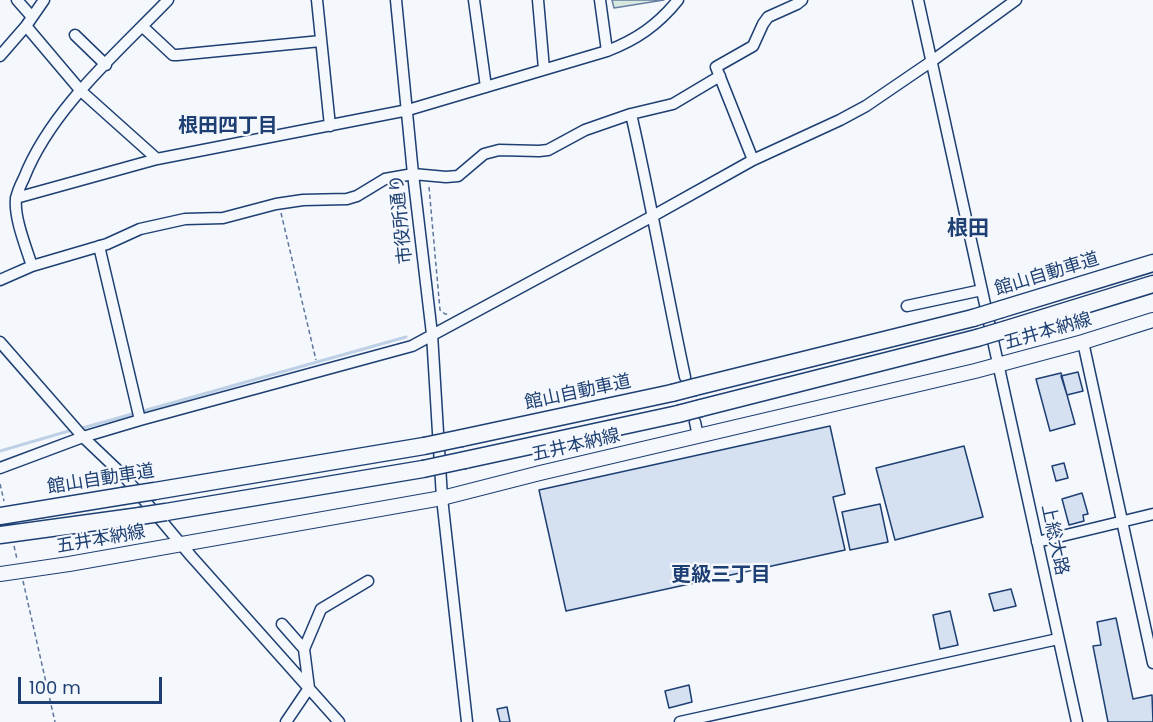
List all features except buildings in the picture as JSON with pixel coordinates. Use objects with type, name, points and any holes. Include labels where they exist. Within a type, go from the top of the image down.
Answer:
[{"type":"highway","name":"館山自動車道","points":[[0,516],[424,446],[672,393],[690,382],[973,318],[1153,262]]},
{"type":"highway","points":[[0,535],[166,512],[423,469],[678,414],[698,422],[1153,284]]},
{"type":"main road","name":"五井本納線","points":[[0,574],[181,545],[442,498],[698,422],[998,365],[1153,320]]},
{"type":"street","points":[[17,0],[29,21],[81,91],[157,159]]},
{"type":"street","points":[[0,56],[44,0]]},
{"type":"street","points":[[32,266],[16,212],[16,198],[29,165],[47,134],[81,91],[168,0]]},
{"type":"street","points":[[317,0],[330,126]]},
{"type":"street","name":"市役所通り","points":[[396,0],[432,334],[442,498]]},
{"type":"street","points":[[474,0],[486,87]]},
{"type":"street","points":[[538,0],[544,69]]},
{"type":"street","points":[[600,0],[607,51]]},
{"type":"street","points":[[16,198],[157,159],[408,110],[607,51],[651,28],[678,0]]},
{"type":"street","points":[[753,160],[716,67],[753,46],[762,24],[768,17],[802,0]]},
{"type":"street","name":"上総大路","points":[[918,0],[1077,722]]},
{"type":"street","points":[[0,468],[83,437],[140,420],[412,346],[651,218],[753,160],[866,106],[1016,0]]},
{"type":"street","points":[[143,27],[173,55],[321,41]]},
{"type":"street","points":[[75,35],[106,65]]},
{"type":"street","points":[[0,280],[32,266],[99,246],[140,229],[185,219],[223,218],[279,203],[347,199],[357,196],[385,179],[413,174],[458,176],[484,154],[499,150],[539,152],[548,150],[585,130],[631,114],[673,104],[720,76]]},
{"type":"street","points":[[631,114],[651,218],[690,382]]},
{"type":"street","points":[[99,246],[140,420]]},
{"type":"street","points":[[908,306],[982,290]]},
{"type":"street","points":[[0,342],[83,437],[124,476],[181,545],[339,722]]},
{"type":"street","points":[[1083,342],[1153,663]]},
{"type":"street","points":[[442,498],[467,722]]},
{"type":"street","points":[[1037,542],[1153,514]]},
{"type":"street","points":[[286,722],[309,688],[304,649],[321,609],[368,581]]},
{"type":"street","points":[[282,624],[304,649]]},
{"type":"street","points":[[680,722],[1058,639]]},
{"type":"path","points":[[429,185],[440,310],[445,314],[450,314]]},
{"type":"path","points":[[279,203],[319,371]]},
{"type":"path","points":[[20,571],[55,722]]},
{"type":"shaded area","points":[[612,0],[664,0],[614,8]]},
{"type":"waterway","points":[[79,429],[406,337]]},
{"type":"waterway","points":[[0,451],[72,430]]},
{"type":"district","name":"根田四丁目","points":[[228,127]]},
{"type":"district","name":"根田","points":[[968,230]]},
{"type":"district","name":"更級三丁目","points":[[721,576]]}]
